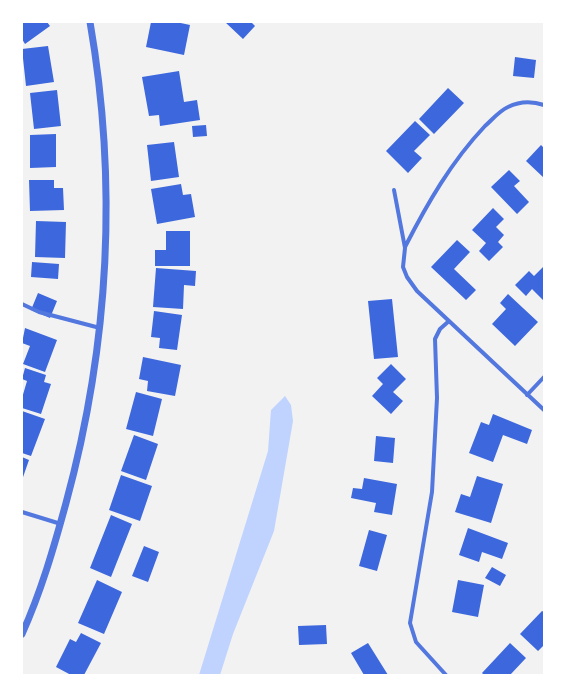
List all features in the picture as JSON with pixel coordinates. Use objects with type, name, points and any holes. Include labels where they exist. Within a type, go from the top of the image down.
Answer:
[{"type":"street","points":[[22,634],[45,574],[61,524],[92,393],[100,329],[105,274],[106,208],[102,121],[96,55],[90,22]]},
{"type":"street","points":[[404,248],[423,210],[446,174],[479,133],[496,115],[508,107],[529,102],[544,105]]},
{"type":"street","points":[[394,190],[404,248],[403,267],[407,277],[417,291],[544,410]]},
{"type":"street","points":[[22,304],[39,312],[100,329]]},
{"type":"street","points":[[446,675],[416,642],[410,622],[432,492],[437,398],[435,339],[440,329],[449,321]]},
{"type":"street","points":[[527,394],[544,377]]},
{"type":"street","points":[[22,512],[61,524]]},
{"type":"water","points":[[285,396],[291,405],[293,421],[274,531],[233,634],[220,675],[199,675],[268,451],[271,410]]},
{"type":"building","points":[[22,22],[47,22],[50,26],[25,44],[22,39]]},
{"type":"building","points":[[151,22],[176,22],[190,25],[184,55],[146,47]]},
{"type":"building","points":[[225,22],[251,22],[255,26],[243,39]]},
{"type":"building","points":[[48,46],[54,82],[26,86],[22,49]]},
{"type":"building","points":[[515,57],[536,60],[534,78],[513,76]]},
{"type":"building","points":[[179,71],[184,102],[197,100],[200,120],[160,126],[159,115],[149,116],[142,77]]},
{"type":"building","points":[[448,88],[464,103],[434,134],[419,119]]},
{"type":"building","points":[[57,90],[61,126],[34,129],[30,93]]},
{"type":"building","points":[[415,121],[430,135],[414,151],[422,158],[408,173],[386,151]]},
{"type":"building","points":[[206,125],[207,136],[193,137],[192,126]]},
{"type":"building","points":[[56,134],[56,167],[30,168],[30,135]]},
{"type":"building","points":[[174,142],[179,177],[151,181],[147,145]]},
{"type":"building","points":[[541,145],[544,148],[544,178],[526,161]]},
{"type":"building","points":[[509,170],[520,181],[514,186],[529,202],[517,214],[491,187]]},
{"type":"building","points":[[29,180],[54,180],[54,188],[63,188],[64,210],[30,211]]},
{"type":"building","points":[[181,184],[183,195],[191,194],[195,217],[157,224],[151,189]]},
{"type":"building","points":[[493,208],[504,219],[496,227],[504,235],[498,242],[503,247],[489,261],[479,251],[486,243],[472,230]]},
{"type":"building","points":[[36,221],[66,222],[65,258],[35,257]]},
{"type":"building","points":[[166,231],[190,231],[190,266],[155,266],[155,250],[166,250]]},
{"type":"building","points":[[457,240],[470,252],[454,269],[476,290],[466,300],[431,267]]},
{"type":"building","points":[[32,262],[59,264],[58,279],[31,277]]},
{"type":"building","points":[[544,266],[544,301],[532,289],[526,296],[515,285],[529,271],[534,276]]},
{"type":"building","points":[[156,268],[196,271],[195,286],[184,285],[183,309],[153,307]]},
{"type":"building","points":[[38,293],[57,301],[50,318],[31,310]]},
{"type":"building","points":[[508,294],[538,322],[515,346],[492,324],[506,309],[500,303]]},
{"type":"building","points":[[392,299],[398,357],[374,359],[368,301]]},
{"type":"building","points":[[154,311],[182,315],[177,350],[159,348],[160,338],[151,337]]},
{"type":"building","points":[[25,328],[57,340],[45,372],[23,364],[30,346],[22,343]]},
{"type":"building","points":[[143,357],[181,365],[175,396],[147,391],[148,381],[139,379]]},
{"type":"building","points":[[391,364],[406,379],[393,392],[403,401],[391,414],[372,396],[383,384],[377,378]]},
{"type":"building","points":[[25,368],[46,375],[44,382],[51,384],[41,414],[22,408],[22,398],[27,381],[22,379]]},
{"type":"building","points":[[136,392],[162,399],[153,436],[126,429]]},
{"type":"building","points":[[22,411],[45,419],[31,456],[22,453]]},
{"type":"building","points":[[493,414],[532,430],[527,444],[503,435],[493,462],[469,453],[481,422],[489,425]]},
{"type":"building","points":[[134,435],[158,444],[146,480],[121,471]]},
{"type":"building","points":[[376,436],[395,438],[393,463],[374,461]]},
{"type":"building","points":[[22,457],[29,460],[22,480]]},
{"type":"building","points":[[121,475],[152,486],[140,521],[109,510]]},
{"type":"building","points":[[477,476],[503,484],[491,523],[455,512],[461,494],[470,497]]},
{"type":"building","points":[[364,478],[397,484],[392,515],[374,512],[376,503],[351,498],[353,488],[362,489]]},
{"type":"building","points":[[111,515],[132,524],[111,577],[90,568]]},
{"type":"building","points":[[468,528],[508,543],[502,559],[482,552],[479,562],[459,555]]},
{"type":"building","points":[[369,530],[387,535],[377,571],[359,566]]},
{"type":"building","points":[[144,546],[159,552],[148,582],[132,576]]},
{"type":"building","points":[[492,567],[506,575],[500,586],[485,578]]},
{"type":"building","points":[[97,580],[122,592],[104,634],[78,623]]},
{"type":"building","points":[[458,580],[484,585],[478,617],[452,612]]},
{"type":"building","points":[[542,611],[544,612],[544,645],[538,651],[520,634]]},
{"type":"building","points":[[326,625],[327,644],[299,645],[298,626]]},
{"type":"building","points":[[81,633],[101,643],[84,675],[71,675],[56,667],[70,639],[76,642]]},
{"type":"building","points":[[368,643],[388,675],[364,675],[351,653]]},
{"type":"building","points":[[510,643],[526,658],[510,675],[484,675],[482,673]]}]
